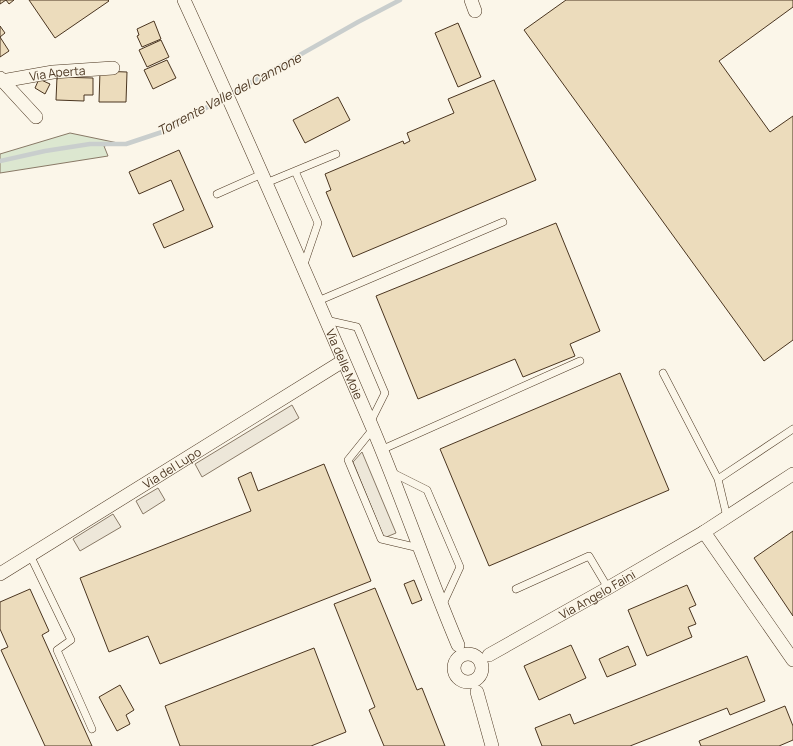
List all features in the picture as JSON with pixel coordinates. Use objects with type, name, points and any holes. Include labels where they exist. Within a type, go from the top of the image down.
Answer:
[{"type":"street","name":"Via delle Moie","points":[[184,0],[224,87],[344,361],[390,471],[442,606],[464,653],[480,660],[476,677],[477,692],[492,746]]},
{"type":"street","name":"Via Aperta","points":[[1,79],[53,72],[113,68]]},
{"type":"street","name":"Via Aperta","points":[[1,79],[36,116]]},
{"type":"street","name":"Via del Lupo","points":[[0,574],[344,361]]},
{"type":"street","name":"Via Angelo Faini","points":[[489,655],[704,532],[793,474]]},
{"type":"street","points":[[704,532],[793,660]]},
{"type":"street","name":"Via delle Moie","points":[[464,653],[455,662],[455,673],[462,681],[476,677]]},
{"type":"street","points":[[464,653],[489,655],[476,677]]},
{"type":"lane","points":[[216,194],[295,171],[336,154]]},
{"type":"lane","points":[[295,171],[318,223],[303,267]]},
{"type":"lane","points":[[318,301],[503,222]]},
{"type":"lane","points":[[326,320],[357,327],[385,393],[371,426],[348,460],[381,539],[419,548]]},
{"type":"lane","points":[[381,450],[580,361]]},
{"type":"lane","points":[[663,373],[718,479],[727,517]]},
{"type":"lane","points":[[718,479],[793,429]]},
{"type":"lane","points":[[390,471],[427,490],[460,567],[442,606]]},
{"type":"lane","points":[[30,555],[71,640],[57,650],[92,729]]},
{"type":"lane","points":[[516,589],[589,556],[608,588]]},
{"type":"green space","points":[[70,133],[118,143],[104,146],[108,156],[0,173],[0,154]]},
{"type":"shaded area","points":[[292,405],[299,418],[202,477],[195,464]]},
{"type":"shaded area","points":[[362,452],[396,533],[384,538],[353,462]]},
{"type":"shaded area","points":[[158,488],[165,500],[143,514],[136,501]]},
{"type":"shaded area","points":[[113,514],[121,527],[80,551],[73,539]]},
{"type":"building","points":[[0,0],[6,0],[0,4]]},
{"type":"building","points":[[6,0],[14,0],[9,4]]},
{"type":"building","points":[[29,0],[108,0],[109,1],[55,38]]},
{"type":"building","points":[[566,0],[793,0],[793,7],[719,61],[770,132],[793,116],[793,340],[764,361],[524,30]]},
{"type":"building","points":[[154,21],[161,39],[142,47],[137,36],[139,35],[137,29]]},
{"type":"building","points":[[458,23],[481,77],[458,87],[435,33]]},
{"type":"building","points":[[0,26],[5,33],[0,37]]},
{"type":"building","points":[[0,37],[9,51],[0,57]]},
{"type":"building","points":[[161,40],[169,57],[147,67],[139,50]]},
{"type":"building","points":[[167,60],[176,78],[153,89],[144,70]]},
{"type":"building","points":[[100,71],[127,72],[126,102],[99,102]]},
{"type":"building","points":[[57,77],[93,78],[93,95],[84,95],[84,101],[56,100]]},
{"type":"building","points":[[39,79],[50,84],[45,94],[35,88]]},
{"type":"building","points":[[494,80],[536,180],[353,257],[326,192],[331,190],[325,174],[403,141],[404,144],[410,141],[407,133],[454,113],[448,99]]},
{"type":"building","points":[[338,97],[350,120],[305,143],[293,120]]},
{"type":"building","points":[[179,150],[213,227],[164,248],[153,224],[184,210],[171,180],[139,194],[129,172]]},
{"type":"building","points":[[556,223],[600,331],[570,344],[575,356],[523,377],[515,359],[418,399],[376,296]]},
{"type":"building","points":[[620,373],[669,490],[489,566],[440,449]]},
{"type":"building","points":[[324,464],[371,581],[160,664],[148,636],[109,652],[80,578],[251,511],[238,478],[251,472],[258,491]]},
{"type":"building","points":[[793,531],[793,616],[754,558]]},
{"type":"building","points":[[414,580],[422,600],[412,604],[404,584]]},
{"type":"building","points":[[687,585],[696,605],[689,608],[696,624],[688,627],[692,637],[647,656],[628,610]]},
{"type":"building","points":[[375,588],[417,690],[422,688],[445,746],[384,746],[369,710],[375,707],[334,604]]},
{"type":"building","points":[[30,589],[49,631],[42,635],[92,746],[45,746],[1,650],[8,647],[0,629],[0,602]]},
{"type":"building","points":[[571,645],[586,678],[539,700],[524,666]]},
{"type":"building","points":[[628,646],[636,665],[607,677],[599,659]]},
{"type":"building","points":[[314,648],[346,732],[311,746],[180,746],[165,706]]},
{"type":"building","points":[[747,656],[765,701],[730,715],[727,708],[630,746],[542,746],[535,728],[570,714],[574,724]]},
{"type":"building","points":[[120,685],[134,710],[126,715],[130,724],[117,731],[99,697]]},
{"type":"building","points":[[785,706],[793,726],[793,740],[779,746],[701,746],[699,741]]},
{"type":"waterway","name":"Torrente Valle del Cannone","points":[[0,161],[45,151],[90,144],[126,144],[165,131],[358,22],[400,0]]}]
